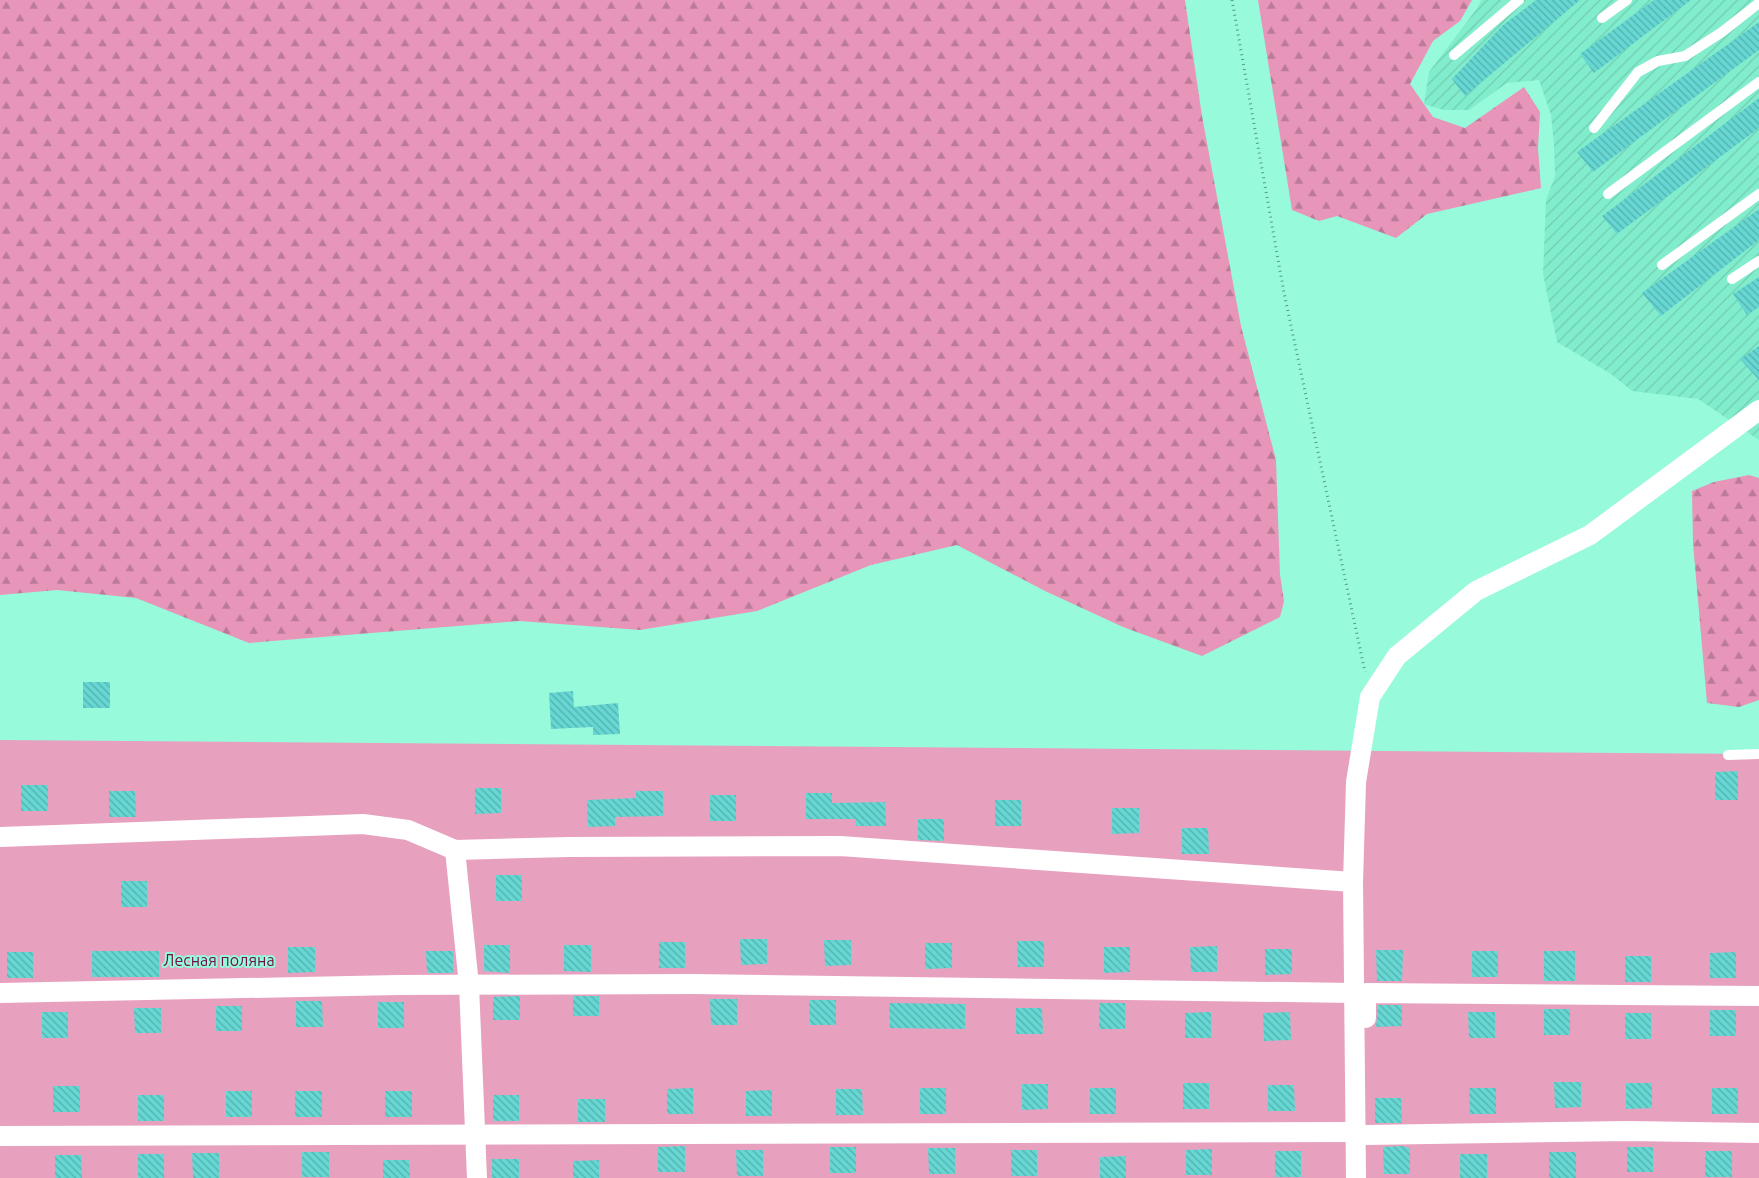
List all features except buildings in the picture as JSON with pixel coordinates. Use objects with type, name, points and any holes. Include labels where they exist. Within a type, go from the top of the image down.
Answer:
[{"type":"street","points":[[1367,1178],[1361,1133],[1354,993],[1353,882],[1356,782],[1370,697],[1397,656],[1476,591],[1590,534],[1759,410]]},
{"type":"street","points":[[0,837],[363,824],[408,830],[455,850],[569,846],[840,846],[1353,882]]},
{"type":"street","points":[[455,850],[468,985],[477,1178]]},
{"type":"street","points":[[0,993],[468,985],[693,984],[1354,993]]},
{"type":"street","points":[[1356,1178],[1361,1133],[1366,993],[1759,996]]},
{"type":"street","points":[[0,1136],[476,1136],[673,1133],[1104,1135],[1627,1131],[1759,1133]]},
{"type":"lane","points":[[1454,54],[1519,0]]},
{"type":"lane","points":[[1602,18],[1627,0]]},
{"type":"lane","points":[[1594,128],[1638,72],[1658,61],[1685,56],[1722,32],[1759,3]]},
{"type":"lane","points":[[1608,194],[1759,82]]},
{"type":"lane","points":[[1662,265],[1759,194]]},
{"type":"lane","points":[[1732,279],[1759,261]]},
{"type":"lane","points":[[1728,755],[1759,754]]},
{"type":"path","points":[[1232,0],[1284,293],[1370,697]]},
{"type":"shaded area","points":[[1481,0],[1759,0],[1759,440],[1698,399],[1632,391],[1611,374],[1557,342],[1543,274],[1546,200],[1555,176],[1554,145],[1551,115],[1539,80],[1507,83],[1469,110],[1444,110],[1424,104],[1429,72],[1478,7]]},
{"type":"green space","points":[[0,0],[1185,0],[1202,116],[1241,326],[1276,460],[1280,575],[1284,601],[1280,617],[1202,656],[1123,627],[1045,591],[957,545],[871,565],[757,611],[640,630],[519,621],[249,643],[136,598],[57,590],[0,595]]},
{"type":"green space","points":[[1258,0],[1472,0],[1460,21],[1433,41],[1410,84],[1433,117],[1465,128],[1524,87],[1540,112],[1538,148],[1541,188],[1427,214],[1396,238],[1337,216],[1319,221],[1292,210]]},
{"type":"green space","points":[[1749,475],[1759,478],[1759,700],[1739,707],[1707,703],[1693,543],[1692,491],[1714,482]]},
{"type":"green space","name":"Лесная поляна","points":[[0,740],[1759,754],[1759,1178],[0,1178]]}]
